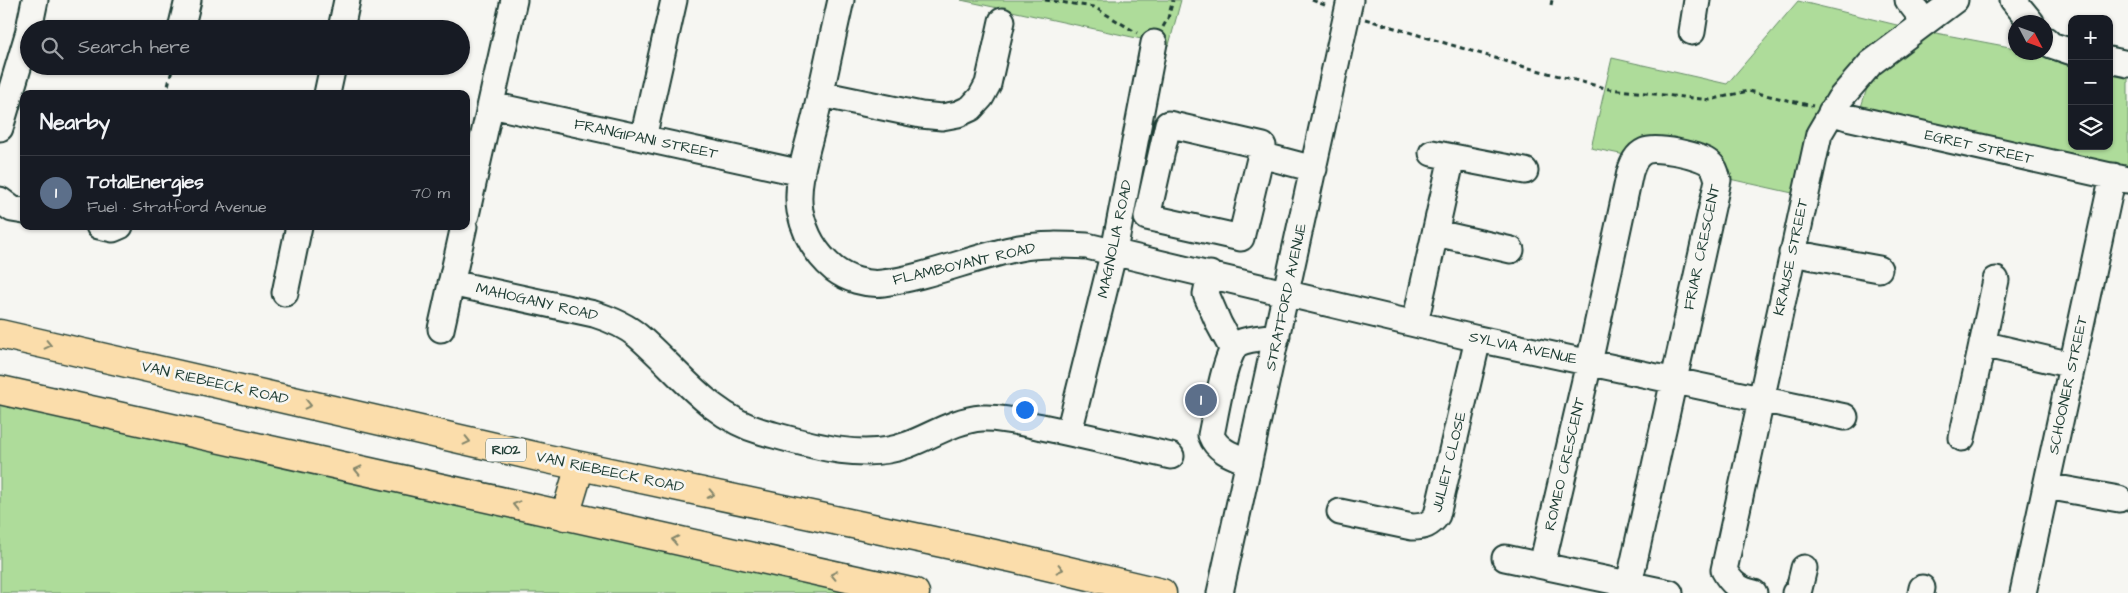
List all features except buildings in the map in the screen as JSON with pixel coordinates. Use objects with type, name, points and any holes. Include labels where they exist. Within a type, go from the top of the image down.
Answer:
[{"type":"main road","name":"VAN RIEBEECK ROAD","points":[[0,334],[580,466],[1013,558],[1162,593]]},
{"type":"main road","points":[[0,390],[916,593]]},
{"type":"main road","points":[[565,516],[580,466]]},
{"type":"street","points":[[31,20],[35,0]]},
{"type":"street","points":[[183,20],[188,0]]},
{"type":"street","points":[[343,20],[347,0]]},
{"type":"street","points":[[470,198],[514,0]]},
{"type":"street","points":[[643,138],[674,0]]},
{"type":"street","name":"FLAMBOYANT ROAD","points":[[841,0],[802,173],[800,209],[805,232],[813,247],[825,262],[842,275],[859,281],[881,283],[905,279],[1021,248],[1054,245],[1087,246],[1286,292]]},
{"type":"street","points":[[1692,32],[1697,0]]},
{"type":"street","points":[[1908,0],[1925,22]]},
{"type":"street","name":"KRAUSE STREET","points":[[1754,593],[1740,588],[1728,578],[1724,570],[1819,134],[1831,112],[1854,81],[1871,64],[1955,0]]},
{"type":"street","points":[[2013,0],[2025,15]]},
{"type":"street","name":"STRATFORD AVENUE","points":[[1220,593],[1348,9]]},
{"type":"street","points":[[820,94],[921,115],[942,116],[958,114],[972,108],[985,90],[1002,22]]},
{"type":"street","name":"MAGNOLIA ROAD","points":[[1069,432],[1114,251],[1154,43]]},
{"type":"street","points":[[2053,46],[2068,51]]},
{"type":"street","points":[[0,128],[20,60]]},
{"type":"street","points":[[2113,61],[2128,64]]},
{"type":"street","points":[[328,90],[331,75]]},
{"type":"street","name":"FRANGIPANI STREET","points":[[491,106],[802,173]]},
{"type":"street","name":"EGRET STREET","points":[[1831,112],[2120,178]]},
{"type":"street","points":[[1168,124],[1263,146],[1241,238],[1204,230],[1147,217],[1168,124]]},
{"type":"street","name":"FRIAR CRESCENT","points":[[1589,363],[1632,167],[1639,155],[1647,150],[1667,150],[1709,162],[1714,168],[1718,180],[1674,382]]},
{"type":"street","points":[[1260,155],[1314,170]]},
{"type":"street","points":[[1415,323],[1436,233],[1442,155],[1525,171]]},
{"type":"street","name":"SCHOONER STREET","points":[[2023,593],[2072,365],[2120,178]]},
{"type":"street","points":[[0,200],[12,209],[20,210]]},
{"type":"street","points":[[285,293],[298,230]]},
{"type":"street","points":[[441,329],[463,230]]},
{"type":"street","points":[[1204,230],[1203,272],[1206,294],[1232,348]]},
{"type":"street","points":[[1436,233],[1511,250]]},
{"type":"street","points":[[1792,253],[1878,269]]},
{"type":"street","points":[[1962,438],[1996,280]]},
{"type":"street","name":"MAHOGANY ROAD","points":[[451,283],[594,314],[612,320],[638,336],[713,407],[736,421],[760,431],[795,440],[841,450],[884,451],[907,445],[947,427],[983,418],[1069,432],[1171,456]]},
{"type":"street","name":"SYLVIA AVENUE","points":[[1286,292],[1478,339],[1845,417]]},
{"type":"street","points":[[1249,462],[1222,450],[1211,435],[1226,364],[1232,348],[1238,343],[1277,336]]},
{"type":"street","name":"JULIET CLOSE","points":[[1340,512],[1412,527],[1423,527],[1431,524],[1437,516],[1478,339]]},
{"type":"street","points":[[1982,344],[2072,365]]},
{"type":"street","name":"ROMEO CRESCENT","points":[[1542,565],[1589,363]]},
{"type":"street","points":[[1630,584],[1674,382]]},
{"type":"street","points":[[2046,486],[2119,498]]},
{"type":"street","points":[[1505,558],[1670,593]]},
{"type":"street","points":[[1795,593],[1799,589],[1804,568]]},
{"type":"path","points":[[1045,0],[1094,7],[1154,43],[1168,18],[1172,0]]},
{"type":"path","points":[[1312,0],[1348,9],[1525,67],[1609,89],[1710,100],[1748,91],[1802,102],[1831,112]]},
{"type":"path","points":[[1551,5],[1552,0]]},
{"type":"path","points":[[167,90],[171,75]]},
{"type":"green space","points":[[961,0],[1181,0],[1169,45]]},
{"type":"green space","points":[[1798,1],[1901,26],[1843,76],[1819,109],[1797,194],[1725,178],[1725,172],[1591,148],[1612,58],[1727,84]]},
{"type":"green space","points":[[1925,31],[2008,47],[2008,60],[2053,60],[2053,54],[2068,56],[2068,150],[2113,150],[2113,67],[2128,70],[2128,167],[1861,107],[1870,79]]},
{"type":"green space","points":[[0,397],[868,593],[0,593]]},
{"type":"place","name":"TotalEnergies","points":[[1201,400]]}]
